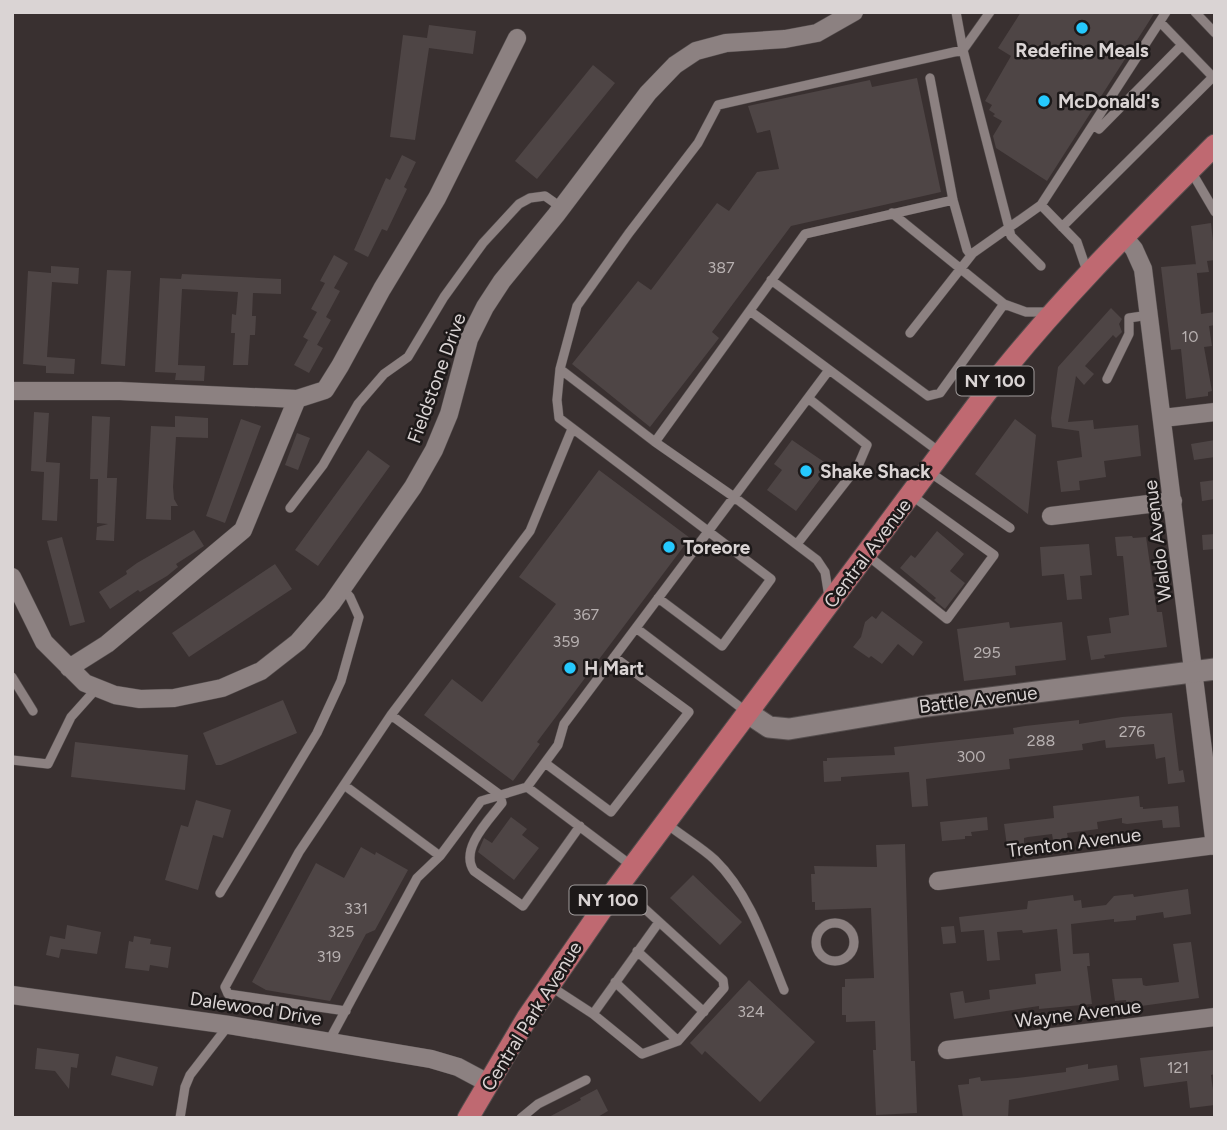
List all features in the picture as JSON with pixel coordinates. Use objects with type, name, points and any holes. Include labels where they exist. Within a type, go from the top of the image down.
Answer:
[{"type":"main road","name":"Central Avenue","points":[[696,781],[1018,352],[1087,274],[1215,145]]},
{"type":"main road","name":"Central Park Avenue","points":[[471,1117],[488,1083],[548,985],[696,781]]},
{"type":"street","name":"Fieldstone Drive","points":[[13,582],[44,642],[85,683],[115,695],[140,699],[174,698],[222,688],[261,671],[298,642],[342,589],[413,487],[434,450],[449,414],[469,340],[485,307],[502,281],[562,208],[648,93],[675,65],[696,51],[726,43],[785,39],[817,33],[854,12]]},
{"type":"street","points":[[12,391],[120,391],[297,399],[325,390],[437,198],[517,38]]},
{"type":"street","name":"Waldo Avenue","points":[[1124,237],[1141,261],[1173,501],[1204,670],[1215,845]]},
{"type":"street","points":[[69,668],[107,644],[243,530],[297,399]]},
{"type":"street","points":[[1163,418],[1215,412]]},
{"type":"street","points":[[1051,516],[1173,501]]},
{"type":"street","name":"Battle Avenue","points":[[748,713],[769,727],[789,729],[926,706],[1204,670]]},
{"type":"street","name":"Trenton Avenue","points":[[938,881],[1215,845]]},
{"type":"street","name":"Dalewood Drive","points":[[12,995],[229,1025],[444,1062],[468,1071],[488,1083]]},
{"type":"street","name":"Wayne Avenue","points":[[947,1050],[1215,1017]]},
{"type":"lane","points":[[956,12],[963,50],[1011,236],[1041,266]]},
{"type":"lane","points":[[659,598],[722,646],[771,579],[559,418],[557,400],[560,369],[578,306],[629,233],[698,143],[718,105],[963,50],[990,12]]},
{"type":"lane","points":[[910,333],[971,255],[1041,205],[1166,12]]},
{"type":"lane","points":[[1195,12],[1215,33]]},
{"type":"lane","points":[[1062,227],[1213,77],[1160,22]]},
{"type":"lane","points":[[1093,125],[1099,129],[1182,45]]},
{"type":"lane","points":[[930,78],[953,200],[967,250],[971,255]]},
{"type":"lane","points":[[1190,170],[1215,212]]},
{"type":"lane","points":[[290,508],[323,465],[358,404],[384,374],[408,356],[444,297],[483,243],[519,204],[529,198],[545,196],[562,208]]},
{"type":"lane","points":[[655,442],[808,232],[953,200]]},
{"type":"lane","points":[[1041,205],[1077,242],[1086,262],[1087,274]]},
{"type":"lane","points":[[892,213],[1004,304],[1026,312],[1053,311]]},
{"type":"lane","points":[[771,280],[928,396],[940,393],[1004,304]]},
{"type":"lane","points":[[750,311],[829,370],[1010,528]]},
{"type":"lane","points":[[1107,379],[1129,334],[1129,318],[1150,314]]},
{"type":"lane","points":[[560,369],[817,560],[825,572],[830,602]]},
{"type":"lane","points":[[329,1041],[417,878],[440,856],[481,801],[527,787],[558,745],[564,724],[829,370]]},
{"type":"lane","points":[[797,544],[858,466],[867,445],[808,398]]},
{"type":"lane","points":[[345,1011],[228,993],[225,987],[299,852],[391,715],[530,531],[572,429]]},
{"type":"lane","points":[[866,554],[947,619],[993,555],[910,495]]},
{"type":"lane","points":[[220,893],[317,733],[341,681],[359,617],[350,597],[342,589]]},
{"type":"lane","points":[[636,628],[748,713]]},
{"type":"lane","points":[[545,763],[611,812],[689,712],[614,657]]},
{"type":"lane","points":[[12,677],[33,711]]},
{"type":"lane","points":[[12,760],[48,764],[71,717],[97,688]]},
{"type":"lane","points":[[391,715],[500,795],[502,803],[475,841],[469,855],[470,865],[474,871],[523,906],[580,826]]},
{"type":"lane","points":[[344,785],[440,856]]},
{"type":"lane","points":[[527,787],[633,866]]},
{"type":"lane","points":[[665,823],[715,860],[734,885],[756,921],[784,990]]},
{"type":"lane","points":[[548,985],[593,1014],[638,1052],[646,1054],[678,1041],[724,988],[725,983],[659,922],[616,889]]},
{"type":"lane","points":[[593,1014],[659,922]]},
{"type":"lane","points":[[825,925],[844,925],[852,934],[851,953],[841,960],[828,960],[818,951],[815,941],[825,925]]},
{"type":"lane","points":[[637,951],[704,1012]]},
{"type":"lane","points":[[806,955],[818,951]]},
{"type":"lane","points":[[615,982],[678,1041]]},
{"type":"lane","points":[[180,1118],[185,1087],[190,1075],[229,1025]]},
{"type":"lane","points":[[521,1118],[538,1104],[586,1080]]},
{"type":"building","points":[[1021,12],[1155,12],[1047,181],[996,148],[993,136],[1002,121],[993,116],[995,114],[989,110],[992,105],[985,101],[1011,56],[998,48]]},
{"type":"building","points":[[429,25],[476,31],[473,54],[429,48],[415,140],[390,137],[403,35],[427,38]]},
{"type":"building","points":[[593,65],[615,83],[537,179],[515,161]]},
{"type":"building","points":[[917,78],[941,192],[791,226],[712,332],[719,338],[650,427],[572,364],[638,281],[651,290],[717,203],[729,211],[757,172],[779,169],[770,130],[757,133],[748,106],[870,80],[872,87]]},
{"type":"building","points":[[402,155],[416,162],[404,187],[407,189],[387,231],[382,229],[368,257],[354,250],[386,178],[390,180]]},
{"type":"building","points":[[1211,223],[1215,260],[1207,261],[1209,272],[1197,273],[1191,226]]},
{"type":"building","points":[[334,255],[348,263],[334,288],[340,291],[326,317],[331,320],[317,345],[303,337],[317,312],[311,309],[325,283],[320,281]]},
{"type":"building","points":[[1196,264],[1201,314],[1215,312],[1215,325],[1209,326],[1212,346],[1204,347],[1212,391],[1208,392],[1208,396],[1186,399],[1181,349],[1171,350],[1161,267]]},
{"type":"building","points":[[51,266],[79,268],[78,284],[52,282],[47,357],[75,359],[74,374],[46,373],[46,366],[23,364],[28,271],[51,273]]},
{"type":"building","points":[[107,270],[131,271],[125,366],[101,364]]},
{"type":"building","points":[[182,274],[281,279],[281,294],[253,293],[255,335],[250,335],[248,365],[233,365],[235,333],[231,333],[232,314],[236,315],[238,292],[182,289],[178,365],[205,366],[204,381],[175,380],[176,373],[155,372],[160,278],[181,279]]},
{"type":"building","points":[[1111,308],[1122,319],[1119,324],[1122,332],[1116,338],[1113,335],[1085,366],[1094,374],[1084,385],[1076,376],[1068,422],[1093,420],[1094,429],[1138,425],[1141,456],[1104,461],[1106,477],[1079,481],[1080,490],[1061,492],[1057,461],[1082,457],[1079,431],[1052,427],[1058,367]]},
{"type":"building","points":[[308,340],[323,348],[309,373],[294,365]]},
{"type":"building","points":[[34,412],[49,413],[46,462],[60,463],[57,521],[42,520],[44,472],[31,471]]},
{"type":"building","points":[[92,416],[110,417],[107,478],[117,478],[114,541],[96,540],[97,527],[108,524],[97,523],[98,479],[90,479]]},
{"type":"building","points":[[175,416],[208,418],[208,438],[176,437],[173,487],[178,506],[171,506],[171,520],[146,519],[151,426],[175,427]]},
{"type":"building","points":[[241,419],[261,426],[225,523],[206,516]]},
{"type":"building","points":[[1015,419],[1036,435],[1028,514],[975,474]]},
{"type":"building","points":[[297,433],[310,438],[298,470],[285,465]]},
{"type":"building","points":[[792,440],[830,466],[796,511],[767,490],[782,470],[774,464]]},
{"type":"building","points":[[1215,440],[1215,457],[1194,460],[1191,444]]},
{"type":"building","points":[[368,450],[390,466],[318,566],[295,550]]},
{"type":"building","points":[[599,470],[690,538],[537,742],[540,744],[513,781],[424,715],[452,679],[482,702],[556,604],[519,577]]},
{"type":"building","points":[[1215,480],[1215,499],[1202,501],[1200,482]]},
{"type":"building","points":[[194,530],[204,546],[176,564],[178,567],[167,576],[140,592],[138,590],[110,609],[99,592],[127,574],[126,571],[137,563]]},
{"type":"building","points":[[937,531],[964,554],[950,571],[965,583],[945,609],[900,568],[911,555],[915,558]]},
{"type":"building","points":[[1215,534],[1215,549],[1203,550],[1202,535]]},
{"type":"building","points":[[62,537],[85,622],[70,626],[47,541]]},
{"type":"building","points":[[1115,537],[1146,537],[1157,612],[1162,612],[1167,647],[1104,655],[1105,658],[1091,660],[1087,636],[1111,633],[1109,618],[1129,615],[1123,556],[1117,556]]},
{"type":"building","points":[[1089,544],[1092,575],[1080,576],[1082,599],[1067,600],[1064,574],[1042,576],[1040,547]]},
{"type":"building","points":[[275,564],[292,589],[189,657],[172,633]]},
{"type":"building","points":[[882,611],[923,642],[913,656],[898,644],[882,664],[853,647],[861,637],[865,622],[872,616],[876,619]]},
{"type":"building","points":[[1009,622],[1010,628],[1062,622],[1066,660],[1015,666],[1016,675],[964,681],[957,629]]},
{"type":"building","points":[[283,700],[297,733],[216,765],[203,733]]},
{"type":"building","points":[[1172,713],[1179,771],[1183,770],[1185,782],[1168,784],[1165,757],[1156,759],[1154,744],[1106,748],[1105,740],[1082,744],[1083,750],[1009,759],[1010,769],[926,779],[928,806],[912,807],[909,772],[841,777],[841,781],[824,782],[823,761],[827,761],[827,758],[895,755],[894,747],[1014,734],[1013,728],[1025,726],[1079,720],[1079,724]]},
{"type":"building","points":[[75,742],[188,755],[185,790],[71,777]]},
{"type":"building","points":[[1139,796],[1140,807],[1143,809],[1178,806],[1180,827],[1163,828],[1162,820],[1127,824],[1122,823],[1122,818],[1097,822],[1098,829],[1067,833],[1068,838],[1053,840],[1052,834],[1028,837],[1024,838],[1024,844],[1007,846],[1004,824],[1054,818],[1053,806]]},
{"type":"building","points":[[196,800],[231,810],[223,838],[213,835],[198,890],[165,880],[181,825],[188,827]]},
{"type":"building","points":[[511,817],[527,829],[522,835],[539,848],[514,880],[478,852],[484,838],[492,843]]},
{"type":"building","points":[[987,817],[988,830],[971,832],[972,836],[965,836],[965,839],[942,841],[940,822]]},
{"type":"building","points":[[905,844],[911,1061],[915,1061],[917,1113],[876,1115],[873,1050],[876,1050],[875,1021],[846,1022],[846,1015],[842,1015],[842,987],[845,987],[845,979],[874,978],[871,908],[815,910],[811,874],[815,874],[814,866],[877,867],[876,845]]},
{"type":"building","points":[[361,847],[375,855],[376,852],[408,870],[375,930],[366,934],[330,1001],[266,990],[252,982],[316,863],[344,878]]},
{"type":"building","points":[[693,875],[742,922],[720,945],[670,898]]},
{"type":"building","points":[[1188,889],[1191,914],[1164,918],[1163,912],[1136,916],[1136,920],[1114,922],[1114,919],[1071,924],[1073,954],[1089,953],[1090,966],[1087,966],[1092,1004],[1039,1009],[1039,1006],[954,1019],[950,993],[963,991],[965,1003],[990,999],[989,990],[1036,984],[1035,974],[1061,971],[1057,929],[1023,933],[1022,930],[997,932],[1000,960],[987,961],[984,930],[961,932],[959,917],[1027,909],[1028,901],[1073,895],[1074,901],[1081,900],[1082,908],[1106,905],[1114,896],[1133,894],[1134,897]]},
{"type":"building","points":[[67,925],[101,932],[97,954],[61,949],[59,958],[46,955],[50,936],[65,939]]},
{"type":"building","points":[[954,926],[956,943],[943,944],[941,927]]},
{"type":"building","points":[[134,936],[151,939],[150,944],[171,947],[168,968],[150,965],[149,971],[125,968],[129,941],[133,942]]},
{"type":"building","points":[[1191,942],[1199,998],[1134,1007],[1127,1006],[1126,1000],[1115,1001],[1112,979],[1142,978],[1143,985],[1146,986],[1179,982],[1173,944]]},
{"type":"building","points":[[749,980],[815,1042],[760,1102],[705,1051],[702,1055],[690,1043]]},
{"type":"building","points":[[37,1048],[79,1054],[77,1068],[71,1067],[69,1089],[55,1071],[35,1069]]},
{"type":"building","points":[[1213,1050],[1215,1074],[1211,1075],[1215,1105],[1190,1108],[1187,1081],[1144,1087],[1140,1058]]},
{"type":"building","points":[[116,1056],[158,1067],[153,1086],[111,1075]]},
{"type":"building","points":[[1088,1064],[1088,1069],[1117,1065],[1119,1080],[1009,1100],[1008,1118],[963,1118],[958,1085],[969,1084],[969,1079],[980,1077],[981,1081],[1066,1072],[1066,1068]]},
{"type":"building","points":[[597,1089],[608,1111],[596,1118],[547,1118],[581,1100],[580,1098]]},
{"type":"place","name":"Redefine Meals","points":[[1082,28]]},
{"type":"place","name":"McDonald's","points":[[1044,101]]},
{"type":"place","name":"Shake Shack","points":[[806,471]]},
{"type":"place","name":"Toreore","points":[[669,547]]},
{"type":"place","name":"H Mart","points":[[570,668]]}]
